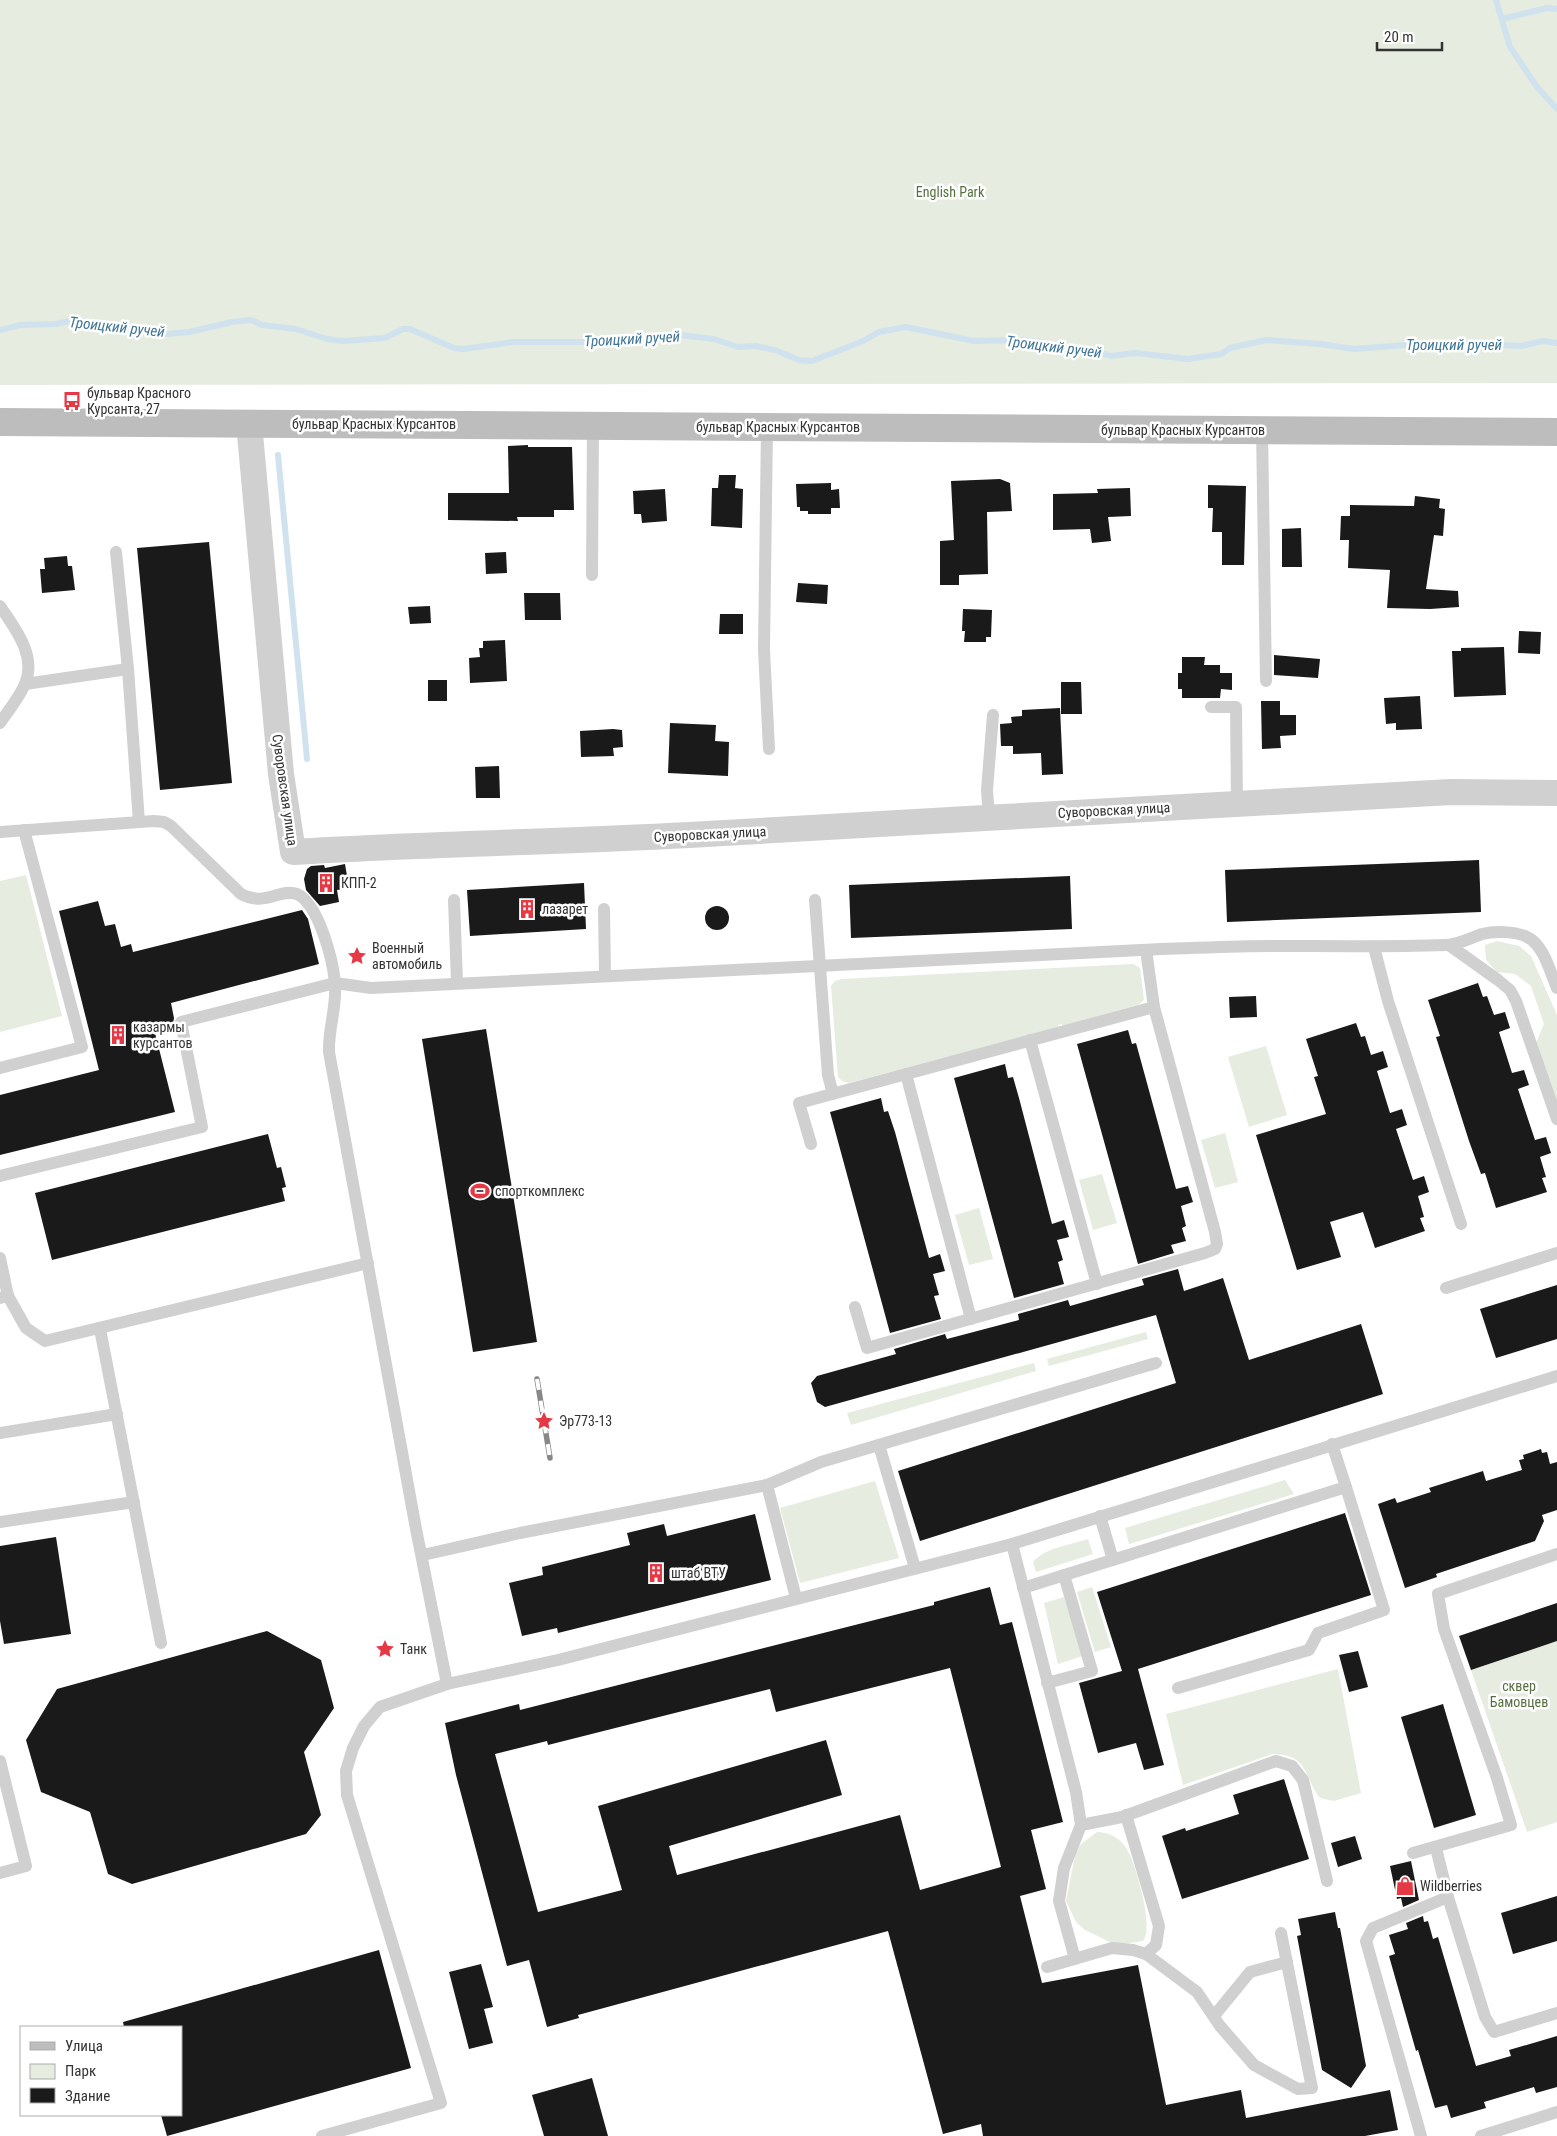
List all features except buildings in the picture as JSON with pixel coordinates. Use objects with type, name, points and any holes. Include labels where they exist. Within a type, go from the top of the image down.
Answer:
[{"type":"street","name":"бульвар Красных Курсантов","points":[[0,422],[1557,432]]},
{"type":"street","name":"Суворовская улица","points":[[249,424],[281,774],[293,852],[679,836],[1451,792],[1557,793]]},
{"type":"lane","points":[[592,575],[593,426]]},
{"type":"lane","points":[[767,427],[764,650],[769,749]]},
{"type":"lane","points":[[1262,430],[1266,681]]},
{"type":"lane","points":[[116,552],[128,669],[140,822]]},
{"type":"lane","points":[[0,606],[24,644],[29,666],[25,684],[0,723]]},
{"type":"lane","points":[[25,684],[128,669]]},
{"type":"lane","points":[[1212,707],[1236,707],[1237,803]]},
{"type":"lane","points":[[989,817],[987,790],[993,715]]},
{"type":"lane","points":[[0,832],[164,822],[171,826],[242,894],[251,900],[290,893],[297,894],[316,915],[323,931],[335,983],[334,1012],[329,1040],[330,1052],[416,1529],[423,1555],[447,1684]]},
{"type":"lane","points":[[0,1068],[82,1047],[24,830]]},
{"type":"lane","points":[[454,900],[457,983]]},
{"type":"lane","points":[[815,900],[828,1075],[833,1094]]},
{"type":"lane","points":[[604,909],[605,975]]},
{"type":"lane","points":[[0,1176],[202,1127],[181,1022],[335,983],[371,988],[605,975],[1146,950],[1269,946],[1374,947],[1449,945],[1484,934],[1517,933],[1528,937],[1537,945],[1557,988]]},
{"type":"lane","points":[[1449,945],[1510,990],[1516,1002],[1557,1119]]},
{"type":"lane","points":[[1374,947],[1388,1001],[1461,1224]]},
{"type":"lane","points":[[855,1307],[867,1348],[1215,1249],[1217,1244],[1154,1007],[1146,950]]},
{"type":"lane","points":[[811,1144],[799,1103],[1154,1007]]},
{"type":"lane","points":[[1030,1040],[1097,1284]]},
{"type":"lane","points":[[906,1074],[971,1319]]},
{"type":"lane","points":[[1446,1288],[1557,1253]]},
{"type":"lane","points":[[0,1258],[4,1297],[26,1328],[46,1341],[368,1263]]},
{"type":"lane","points":[[100,1329],[161,1643]]},
{"type":"lane","points":[[423,1555],[520,1533],[766,1485],[822,1462],[1156,1363]]},
{"type":"lane","points":[[322,2136],[441,2103],[347,1795],[346,1771],[353,1748],[364,1726],[380,1707],[447,1684],[558,1660],[1012,1544],[1557,1376]]},
{"type":"lane","points":[[0,1433],[117,1414]]},
{"type":"lane","points":[[1178,1688],[1310,1650],[1318,1633],[1384,1610],[1332,1444]]},
{"type":"lane","points":[[878,1446],[915,1568]]},
{"type":"lane","points":[[766,1485],[796,1598]]},
{"type":"lane","points":[[1023,1588],[1346,1488]]},
{"type":"lane","points":[[0,1522],[134,1502]]},
{"type":"lane","points":[[1100,1516],[1113,1560]]},
{"type":"lane","points":[[1012,1544],[1076,1792],[1081,1825],[1064,1868],[1059,1901],[1075,1959]]},
{"type":"lane","points":[[1413,1853],[1510,1826],[1497,1778],[1444,1629],[1438,1594],[1557,1554]]},
{"type":"lane","points":[[1047,1683],[1092,1671],[1064,1575]]},
{"type":"lane","points":[[0,1761],[26,1866],[0,1873]]},
{"type":"lane","points":[[1081,1825],[1126,1815],[1276,1761],[1292,1766],[1303,1780],[1326,1881]]},
{"type":"lane","points":[[1126,1815],[1159,1926],[1156,1945],[1146,1954]]},
{"type":"lane","points":[[1436,1848],[1448,1897],[1485,2018],[1494,2032],[1557,2013]]},
{"type":"lane","points":[[1421,2136],[1366,1941],[1373,1928],[1448,1897]]},
{"type":"lane","points":[[1047,1967],[1112,1948],[1133,1950],[1146,1954],[1197,1992],[1254,2065],[1298,2089],[1312,2088],[1281,1933]]},
{"type":"lane","points":[[1214,2016],[1250,1972],[1287,1962]]},
{"type":"lane","points":[[1486,2135],[1557,2112]]},
{"type":"green space","name":"English Park","points":[[0,0],[1557,0],[1557,383],[0,385]]},
{"type":"green space","points":[[26,875],[62,1016],[0,1032],[0,881]]},
{"type":"green space","points":[[1497,941],[1519,946],[1531,956],[1557,1015],[1557,1106],[1536,1043],[1544,1024],[1531,986],[1515,974],[1497,972],[1486,960],[1485,945]]},
{"type":"green space","points":[[1133,964],[1140,968],[1144,1000],[1138,1005],[1062,1026],[1062,1024],[1058,1025],[1058,1027],[849,1083],[842,1081],[838,1077],[831,986],[835,981],[842,979]]},
{"type":"green space","points":[[1266,1046],[1287,1115],[1249,1127],[1228,1057]]},
{"type":"green space","points":[[1225,1133],[1238,1182],[1215,1188],[1201,1140]]},
{"type":"green space","points":[[1102,1174],[1117,1223],[1093,1230],[1079,1180]]},
{"type":"green space","points":[[979,1208],[993,1259],[969,1265],[955,1215]]},
{"type":"green space","points":[[1146,1332],[1148,1339],[1049,1366],[1047,1359]]},
{"type":"green space","points":[[1034,1363],[1036,1371],[851,1425],[847,1413]]},
{"type":"green space","points":[[1285,1480],[1294,1494],[1129,1544],[1125,1528]]},
{"type":"green space","points":[[875,1481],[899,1558],[800,1583],[780,1508]]},
{"type":"green space","points":[[1088,1539],[1093,1554],[1036,1572],[1033,1562],[1038,1557],[1059,1547]]},
{"type":"green space","points":[[1092,1587],[1111,1647],[1095,1652],[1077,1592]]},
{"type":"green space","points":[[1064,1597],[1083,1656],[1058,1664],[1044,1603]]},
{"type":"green space","name":"сквер Бамовцев","points":[[1557,1641],[1557,1822],[1527,1832],[1471,1670]]},
{"type":"green space","points":[[1338,1669],[1361,1793],[1334,1801],[1320,1798],[1300,1763],[1294,1758],[1285,1755],[1273,1754],[1183,1785],[1166,1714]]},
{"type":"green space","points":[[1097,1832],[1115,1837],[1124,1845],[1128,1852],[1138,1878],[1145,1909],[1147,1923],[1143,1941],[1116,1945],[1085,1930],[1076,1922],[1066,1901],[1075,1856],[1080,1845]]},
{"type":"waterway","points":[[1496,0],[1510,47],[1537,87],[1557,109]]},
{"type":"waterway","points":[[1502,19],[1547,8],[1557,9]]},
{"type":"waterway","name":"Троицкий ручей","points":[[0,330],[20,325],[56,324],[74,320],[167,334],[189,332],[232,322],[251,320],[262,325],[296,329],[327,339],[343,341],[385,338],[403,329],[410,329],[454,348],[463,349],[513,342],[602,342],[679,335],[714,339],[738,347],[756,346],[775,350],[799,360],[812,361],[863,341],[879,332],[906,327],[974,341],[1020,340],[1041,342],[1054,349],[1098,352],[1111,356],[1135,353],[1188,359],[1221,354],[1230,348],[1266,340],[1320,344],[1354,349],[1445,342],[1521,346],[1543,341],[1557,343]]},
{"type":"waterway","points":[[278,455],[307,759]]},
{"type":"railway","points":[[537,1379],[550,1458]]},
{"type":"place","name":"бульвар Красного Курсанта, 27","points":[[72,401]]},
{"type":"place","name":"КПП-2","points":[[326,883]]},
{"type":"place","name":"лазарет","points":[[527,909]]},
{"type":"place","name":"Военный автомобиль","points":[[357,956]]},
{"type":"place","name":"казармы курсантов","points":[[118,1035]]},
{"type":"place","name":"спорткомплекс","points":[[480,1191]]},
{"type":"place","name":"Эр773-13","points":[[544,1421]]},
{"type":"place","name":"штаб ВТУ","points":[[656,1573]]},
{"type":"place","name":"Танк","points":[[385,1649]]},
{"type":"place","name":"Wildberries","points":[[1405,1886]]}]
